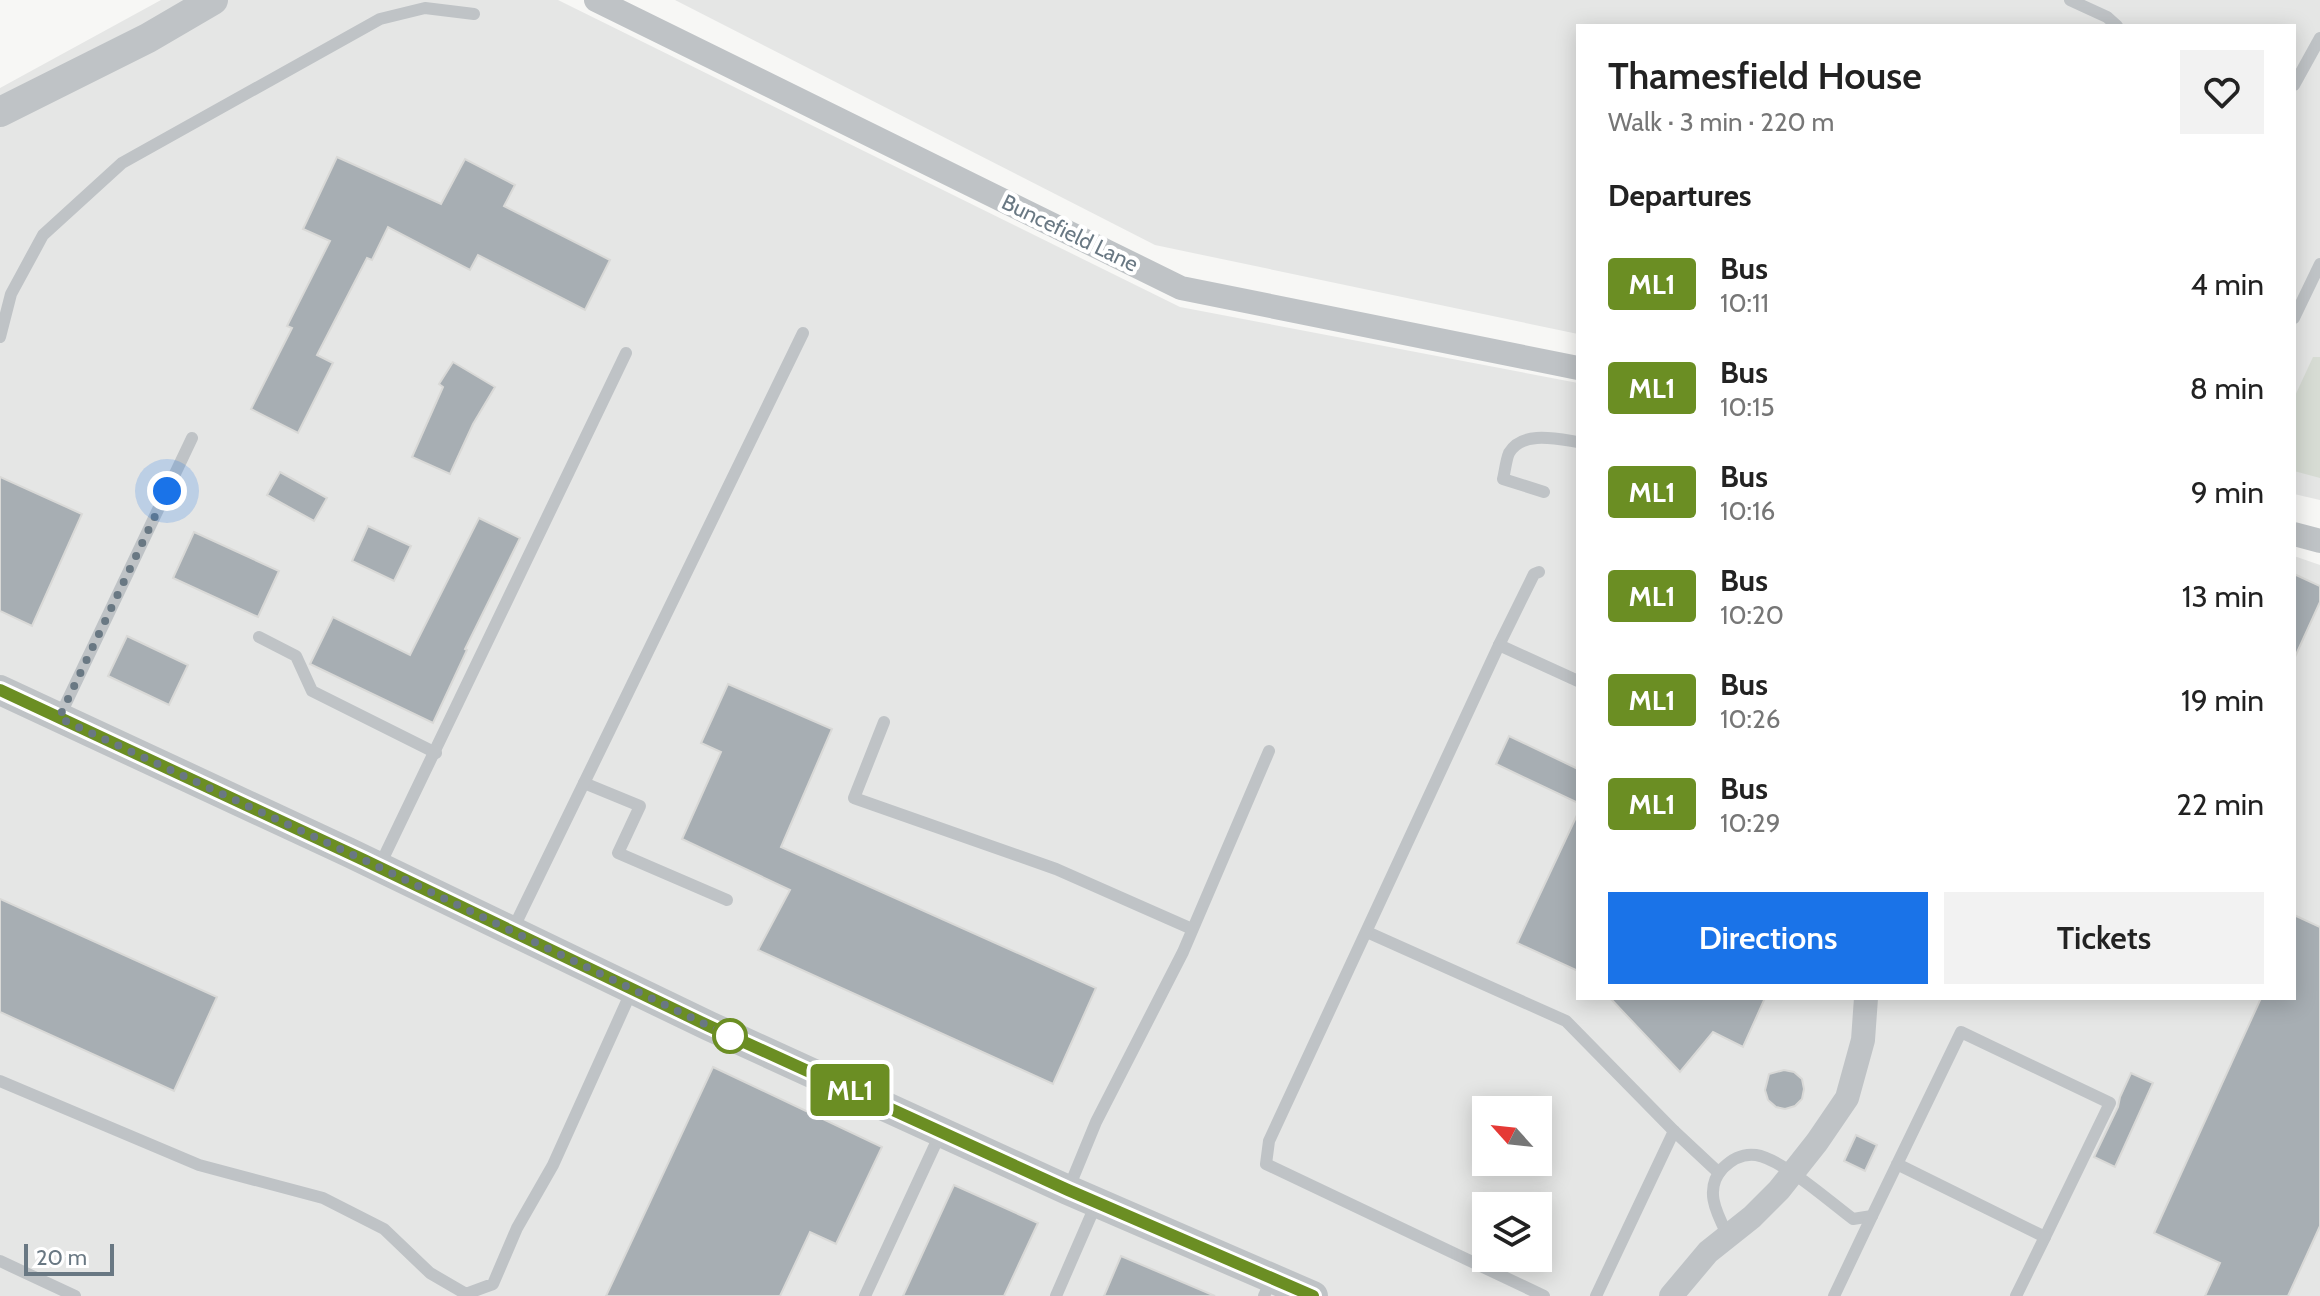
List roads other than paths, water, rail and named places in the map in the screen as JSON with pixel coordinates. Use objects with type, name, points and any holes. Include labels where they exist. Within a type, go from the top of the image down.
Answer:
[{"type":"street","points":[[0,112],[148,38],[213,0]]},
{"type":"street","name":"Buncefield Lane","points":[[596,0],[1181,288],[1576,368]]},
{"type":"street","points":[[2296,535],[2320,541]]},
{"type":"street","points":[[0,690],[632,989],[1068,1190],[1098,1201],[1268,1287],[1313,1296]]},
{"type":"street","points":[[1671,1296],[1708,1252],[1752,1217],[1793,1174],[1847,1098],[1863,1040],[1866,1000]]},
{"type":"lane","points":[[2070,0],[2107,17],[2115,24]]},
{"type":"lane","points":[[0,337],[11,294],[43,235],[122,163],[380,19],[425,8],[474,14]]},
{"type":"lane","points":[[2296,81],[2320,38]]},
{"type":"lane","points":[[2296,314],[2320,264]]},
{"type":"lane","points":[[512,931],[803,333]]},
{"type":"lane","points":[[379,867],[626,353]]},
{"type":"lane","points":[[1544,492],[1503,479],[1509,454],[1516,444],[1533,438],[1550,437],[1576,442]]},
{"type":"lane","points":[[59,718],[192,438]]},
{"type":"lane","points":[[1539,572],[1534,574],[1499,645],[1269,1141],[1266,1164],[1544,1296]]},
{"type":"lane","points":[[259,637],[296,656],[312,691],[436,753]]},
{"type":"lane","points":[[1499,645],[1576,680]]},
{"type":"lane","points":[[884,722],[854,798],[1056,869],[1192,929]]},
{"type":"lane","points":[[1068,1190],[1096,1122],[1192,929],[1269,751]]},
{"type":"lane","points":[[584,783],[640,806],[618,853],[727,900]]},
{"type":"lane","points":[[1367,932],[1566,1021],[1719,1173]]},
{"type":"lane","points":[[0,1081],[199,1165],[323,1198],[384,1229],[430,1273],[466,1294],[493,1284],[517,1228],[553,1165],[632,989]]},
{"type":"lane","points":[[1834,1296],[1961,1032],[2110,1103],[2016,1296]]},
{"type":"lane","points":[[1596,1296],[1674,1131]]},
{"type":"lane","points":[[865,1296],[941,1132]]},
{"type":"lane","points":[[1728,1236],[1716,1211],[1712,1190],[1719,1173],[1733,1158],[1756,1155],[1793,1174],[1853,1219],[1872,1216]]},
{"type":"lane","points":[[1897,1164],[2045,1237]]},
{"type":"lane","points":[[1056,1296],[1098,1201]]},
{"type":"lane","points":[[0,1261],[75,1296]]}]
